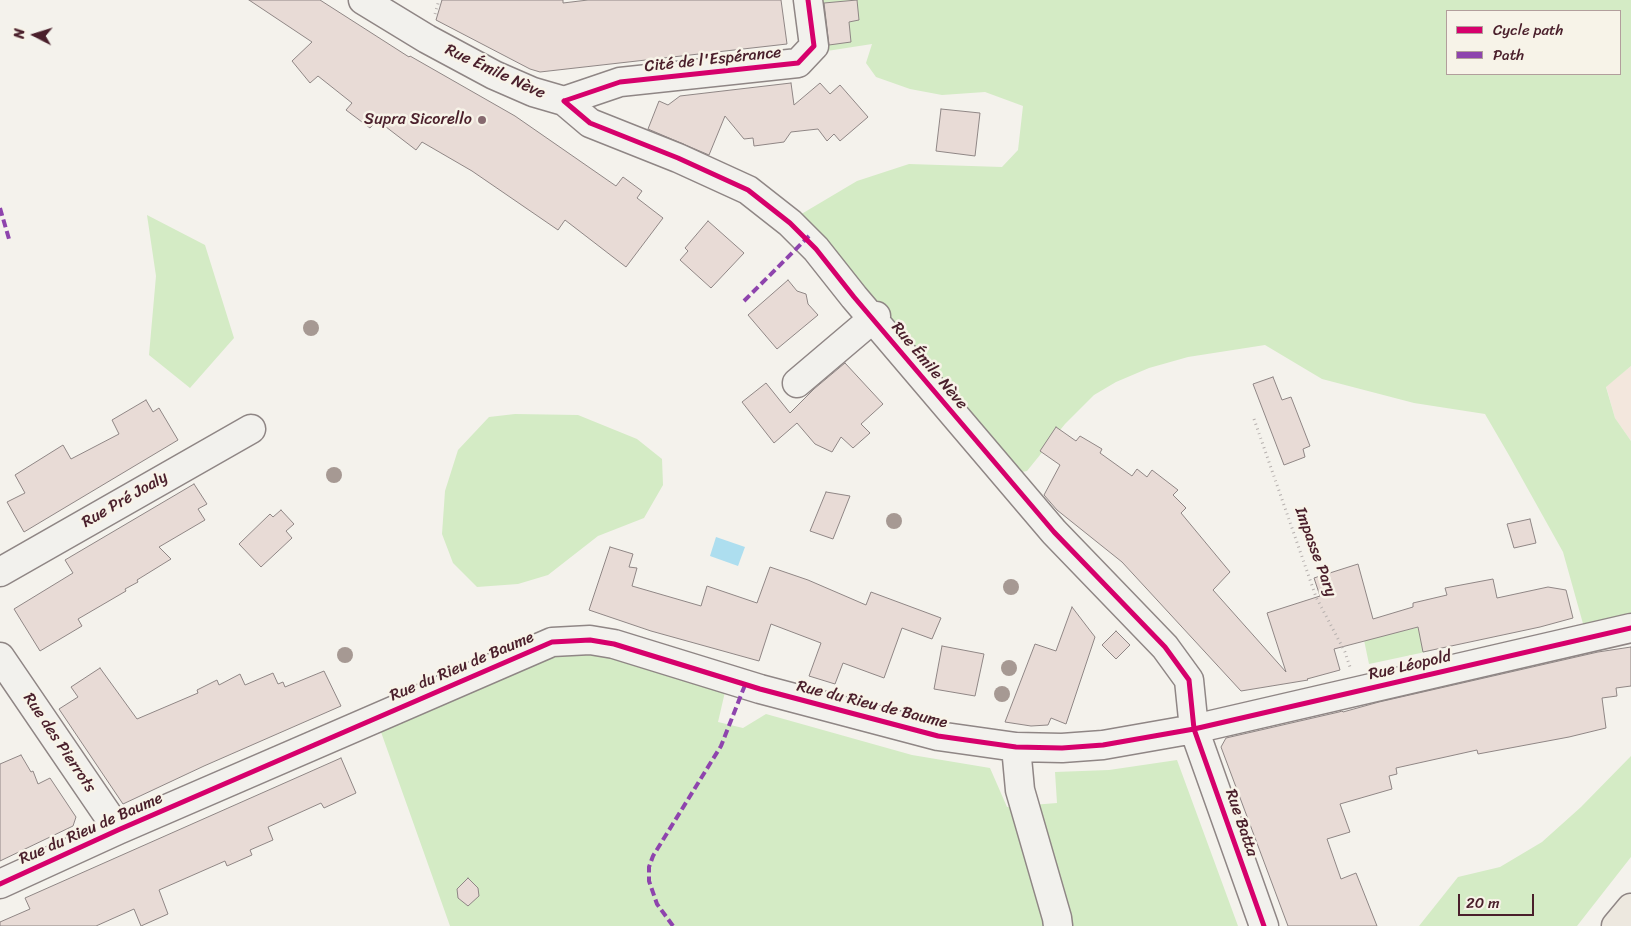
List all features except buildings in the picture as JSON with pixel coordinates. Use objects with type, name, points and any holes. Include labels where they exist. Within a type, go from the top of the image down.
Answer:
[{"type":"main road","points":[[1616,926],[1631,908]]},
{"type":"street","name":"Rue Émile Nève","points":[[363,0],[427,39],[494,75],[533,92],[564,101],[590,123],[678,158],[748,190],[790,223],[816,249],[1054,532],[1165,647],[1189,680],[1194,729]]},
{"type":"street","name":"Cité de l'Espérance","points":[[564,101],[620,82],[798,63],[814,46],[808,0]]},
{"type":"street","points":[[797,383],[874,318]]},
{"type":"street","name":"Rue Pré Joaly","points":[[0,572],[251,429]]},
{"type":"street","name":"Rue Léopold","points":[[1194,729],[1631,628]]},
{"type":"street","name":"Rue du Rieu de Baume","points":[[0,884],[118,830],[552,642],[590,640],[614,644],[760,689],[938,736],[1016,747],[1062,748],[1104,745],[1194,729]]},
{"type":"street","name":"Rue des Pierrots","points":[[0,657],[118,830]]},
{"type":"street","name":"Rue Batta","points":[[1194,729],[1264,926]]},
{"type":"street","points":[[1016,747],[1020,790],[1058,926]]},
{"type":"shaded area","points":[[1631,366],[1631,441],[1615,418],[1606,386]]},
{"type":"green space","points":[[808,0],[1631,0],[1631,366],[1606,387],[1615,418],[1631,441],[1631,628],[1587,638],[1563,552],[1485,414],[1414,403],[1322,379],[1265,345],[1188,357],[1149,368],[1116,382],[1094,395],[1065,424],[1027,471],[1007,475],[793,219],[857,181],[909,164],[1002,167],[1018,150],[1023,106],[985,92],[942,95],[910,89],[876,77],[866,63],[872,44],[827,51],[814,46]]},
{"type":"green space","points":[[147,215],[205,245],[234,338],[190,388],[149,355],[156,276]]},
{"type":"green space","points":[[515,414],[578,415],[637,439],[662,459],[663,485],[644,518],[598,536],[548,575],[518,584],[477,587],[453,563],[442,534],[445,491],[458,450],[489,417]]},
{"type":"green space","points":[[1424,626],[1430,651],[1369,664],[1364,640]]},
{"type":"green space","points":[[552,642],[728,679],[718,722],[743,728],[766,714],[912,755],[990,768],[1007,807],[1057,803],[1055,772],[1109,770],[1177,760],[1238,926],[450,926],[376,718]]},
{"type":"green space","points":[[1631,756],[1631,857],[1577,926],[1419,926],[1458,877],[1500,867],[1542,842],[1581,807]]},
{"type":"water","points":[[716,537],[745,547],[738,566],[710,556]]},
{"type":"marked path","points":[[0,208],[9,239]]},
{"type":"marked path","points":[[744,301],[809,236]]},
{"type":"marked path","points":[[673,926],[657,904],[649,881],[649,867],[653,856],[721,746],[745,685]]},
{"type":"cycle path","points":[[564,101],[620,82],[798,63],[814,46],[808,0]]},
{"type":"cycle path","points":[[564,101],[590,123],[678,158],[748,190],[790,223],[816,249],[854,297],[1054,532],[1165,647],[1189,680],[1194,729],[1264,926]]},
{"type":"cycle path","points":[[0,884],[118,830],[552,642],[590,640],[614,644],[760,689],[938,736],[1016,747],[1062,748],[1103,745],[1194,729],[1631,628]]},
{"type":"place","name":"Supra Sicorello","points":[[482,120]]}]
